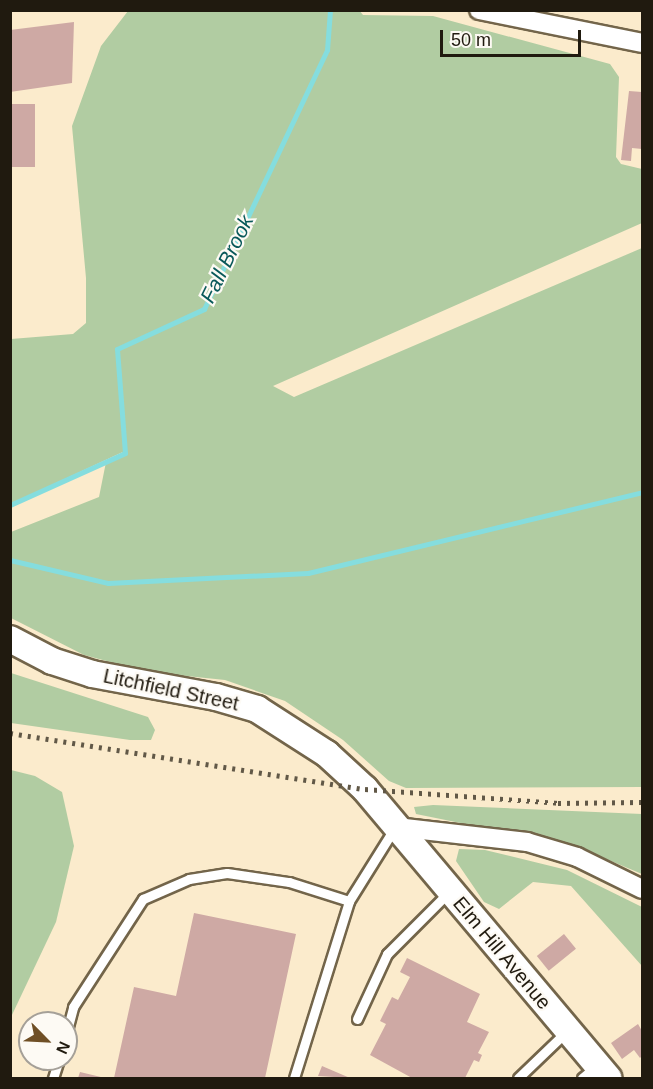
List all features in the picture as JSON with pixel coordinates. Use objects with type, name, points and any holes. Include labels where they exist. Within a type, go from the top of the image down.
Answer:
[{"type":"main road","name":"Litchfield Street","points":[[10,639],[52,661],[92,674],[216,696],[256,709],[327,754],[365,789],[396,827]]},
{"type":"main road","name":"Elm Hill Avenue","points":[[396,827],[568,1031],[595,1074]]},
{"type":"street","points":[[479,10],[642,43]]},
{"type":"street","points":[[396,827],[527,842],[577,857],[642,889]]},
{"type":"lane","points":[[294,1078],[349,901],[396,827]]},
{"type":"lane","points":[[73,1011],[143,899],[189,879],[227,873],[289,882],[349,901]]},
{"type":"lane","points":[[357,1019],[387,954],[450,891]]},
{"type":"lane","points":[[518,1078],[568,1031]]},
{"type":"green space","points":[[359,10],[363,15],[433,16],[610,64],[619,77],[616,157],[621,164],[642,169],[642,223],[273,386],[294,397],[642,248],[642,787],[406,788],[389,781],[343,740],[285,701],[225,680],[148,672],[84,655],[11,618],[11,532],[99,497],[106,462],[127,450],[11,504],[11,339],[73,334],[86,323],[86,278],[72,126],[101,46],[128,11]]},
{"type":"green space","points":[[11,673],[148,717],[155,730],[151,740],[130,740],[11,723]]},
{"type":"green space","points":[[11,770],[35,776],[62,792],[74,846],[56,922],[11,1017]]},
{"type":"green space","points":[[433,805],[642,814],[642,874],[575,846],[416,814],[414,807]]},
{"type":"green space","points":[[459,849],[485,850],[567,870],[642,907],[642,966],[571,886],[533,882],[499,909],[484,902],[456,861]]},
{"type":"building","points":[[74,22],[72,83],[10,92],[10,30]]},
{"type":"building","points":[[629,91],[642,92],[642,149],[632,148],[631,161],[621,160]]},
{"type":"building","points":[[10,104],[35,104],[35,167],[10,167]]},
{"type":"building","points":[[194,913],[296,934],[265,1078],[114,1078],[134,987],[176,996]]},
{"type":"building","points":[[564,934],[576,949],[549,971],[537,956]]},
{"type":"building","points":[[407,958],[480,994],[467,1022],[489,1032],[478,1053],[482,1055],[479,1062],[474,1060],[465,1078],[412,1078],[370,1055],[386,1024],[380,1021],[392,997],[398,1000],[410,977],[400,972]]},
{"type":"building","points":[[638,1024],[642,1031],[642,1056],[640,1058],[634,1050],[622,1059],[611,1043]]},
{"type":"building","points":[[322,1066],[350,1078],[318,1076]]},
{"type":"building","points":[[80,1072],[105,1078],[78,1078]]},
{"type":"waterway","name":"Fall Brook","points":[[10,505],[125,453],[117,349],[204,309],[327,50],[330,10]]},
{"type":"waterway","points":[[10,560],[108,583],[308,573],[642,492]]},
{"type":"railway","points":[[10,733],[365,789],[558,803],[642,802]]}]
